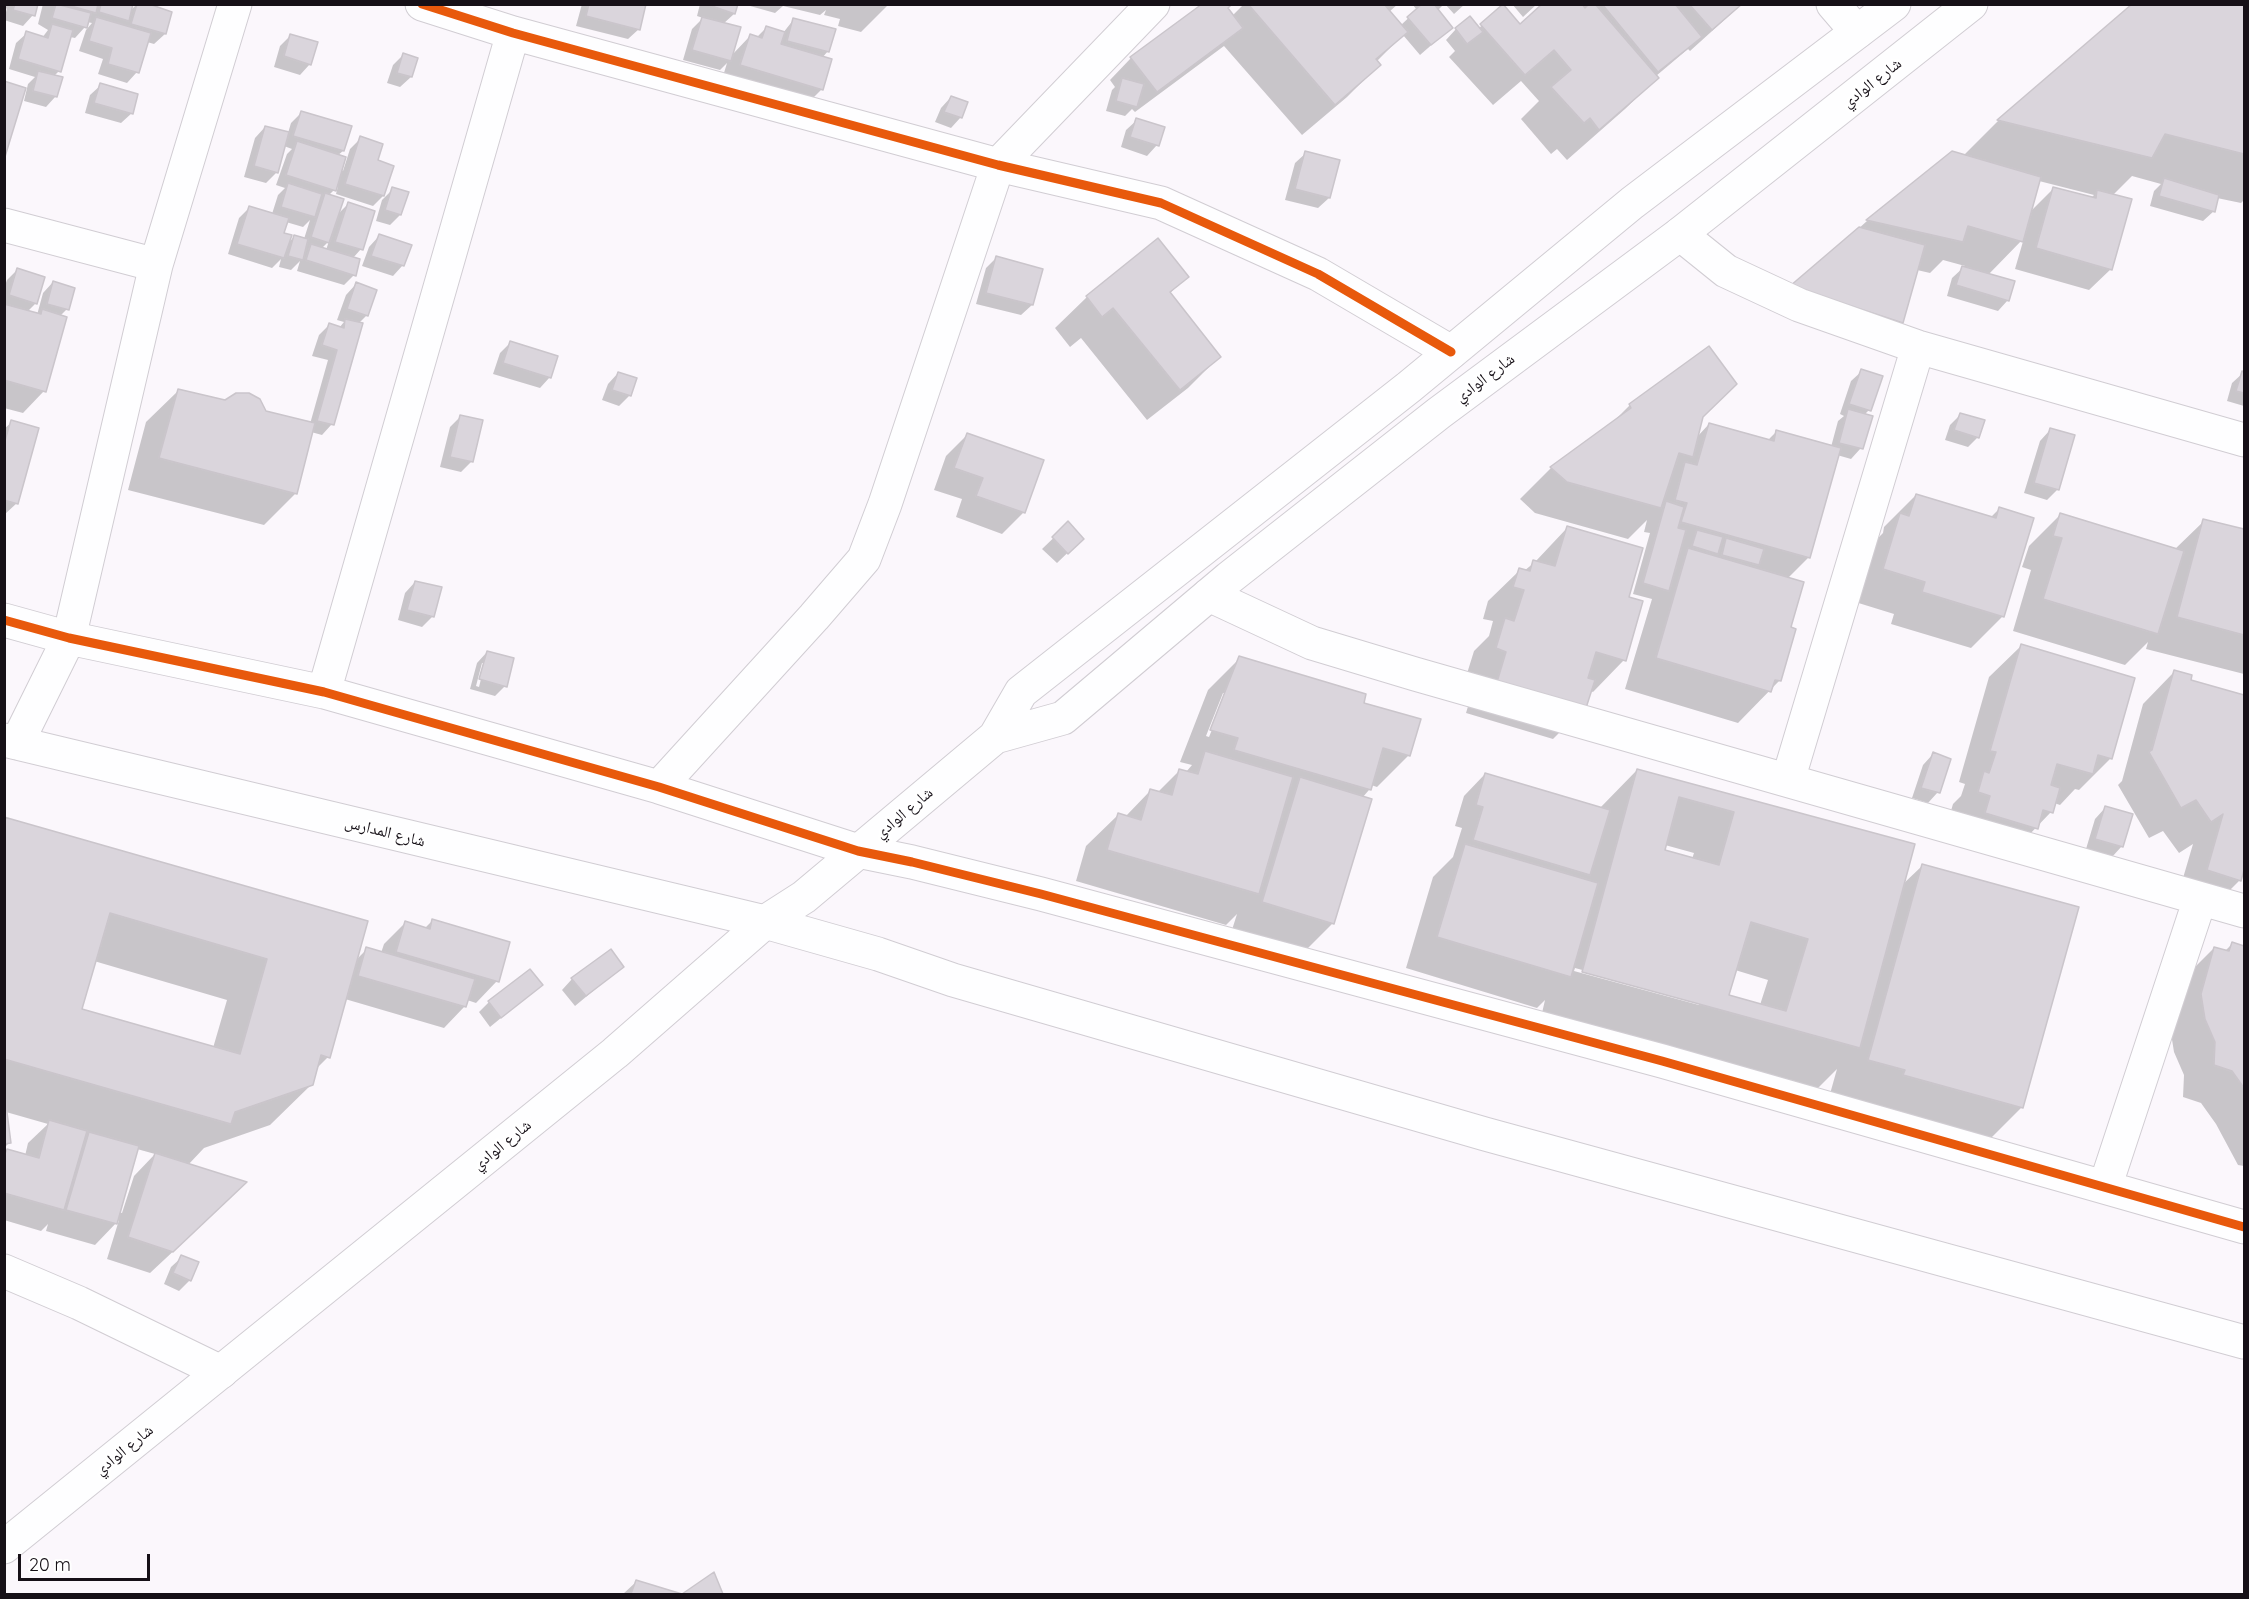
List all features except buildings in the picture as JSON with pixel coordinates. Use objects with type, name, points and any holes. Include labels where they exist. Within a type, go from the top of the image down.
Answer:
[{"type":"street","points":[[11,741],[69,638],[156,265],[235,4]]},
{"type":"street","points":[[422,4],[513,33],[998,165],[1161,203],[1318,274],[1451,352]]},
{"type":"street","points":[[659,787],[864,559],[889,493],[998,165],[1153,4]]},
{"type":"street","points":[[1833,4],[1857,32]]},
{"type":"street","name":"شارع الوادي","points":[[4,1547],[615,1053],[765,922],[804,897],[995,737],[1021,692],[1451,352],[1632,203],[1894,4]]},
{"type":"street","name":"شارع الوادي","points":[[995,737],[1063,718],[1209,595],[1439,413],[1680,234],[1971,4]]},
{"type":"street","points":[[324,692],[513,33]]},
{"type":"street","points":[[4,225],[156,265]]},
{"type":"street","points":[[1680,234],[1726,271],[1789,300],[1918,347],[2244,440]]},
{"type":"street","points":[[1788,780],[1918,347]]},
{"type":"street","points":[[1209,595],[1312,643],[2244,911]]},
{"type":"street","points":[[4,620],[69,638],[324,692],[659,787],[858,851],[1041,894],[1662,1061],[2244,1227]]},
{"type":"street","name":"شارع المدارس","points":[[11,741],[765,922],[878,954],[953,980],[1485,1134],[2244,1342]]},
{"type":"street","points":[[2105,1187],[2200,899]]},
{"type":"street","points":[[4,1271],[79,1303],[221,1372]]},
{"type":"cycle path","points":[[422,4],[513,33],[998,165],[1161,203],[1318,274],[1451,352]]},
{"type":"cycle path","points":[[4,620],[69,638],[324,692],[659,787],[858,851],[1041,894],[1662,1061],[2244,1227]]}]
